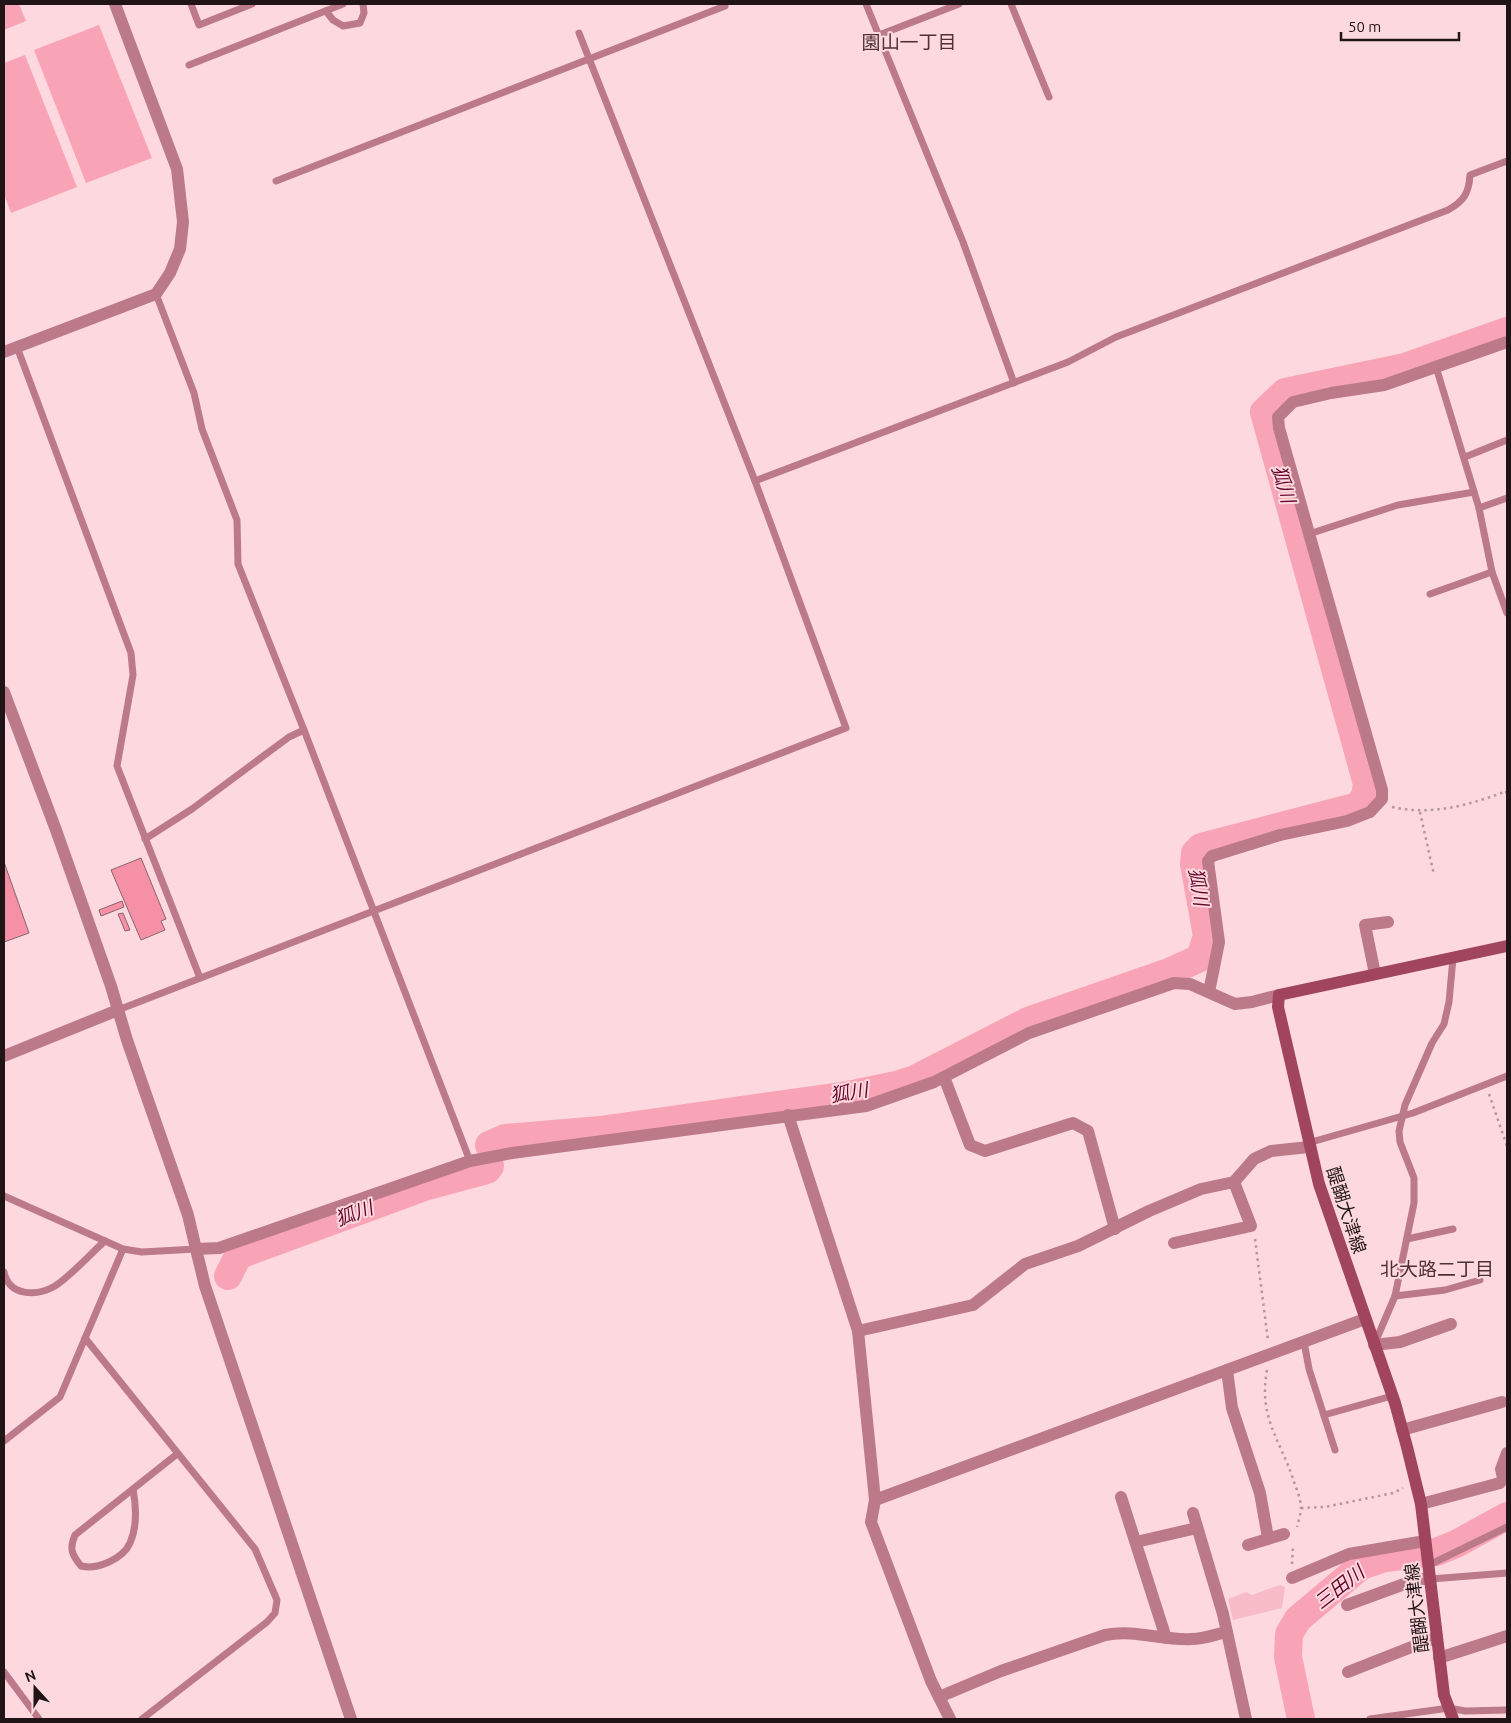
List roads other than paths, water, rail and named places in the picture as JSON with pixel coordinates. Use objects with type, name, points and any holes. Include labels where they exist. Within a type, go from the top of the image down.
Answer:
[{"type":"main road","points":[[1279,995],[1507,946]]},
{"type":"main road","name":"醍醐大津線","points":[[1279,995],[1280,1019],[1319,1184],[1392,1396],[1416,1482],[1429,1563],[1444,1695],[1451,1714]]},
{"type":"street","points":[[4,352],[156,294],[170,273],[180,249],[183,222],[178,169],[115,4]]},
{"type":"street","points":[[1209,992],[1220,942],[1208,861],[1212,856],[1280,835],[1347,821],[1370,812],[1382,799],[1382,790],[1279,428],[1278,417],[1293,402],[1332,393],[1384,385],[1507,342]]},
{"type":"street","points":[[4,692],[56,830],[188,1215],[211,1304],[351,1719]]},
{"type":"street","points":[[1376,974],[1365,926],[1388,922]]},
{"type":"street","points":[[196,1249],[219,1248],[470,1161],[788,1115],[866,1106],[944,1077],[1029,1033],[1114,1002],[1174,983],[1190,984],[1236,1004],[1279,995]]},
{"type":"street","points":[[4,1056],[118,1010]]},
{"type":"street","points":[[944,1077],[970,1145],[986,1151],[1072,1123],[1088,1131],[1115,1229]]},
{"type":"street","points":[[788,1115],[858,1331],[875,1500],[871,1522],[931,1681],[950,1719]]},
{"type":"street","points":[[858,1331],[973,1305],[1024,1264],[1078,1246],[1149,1211],[1201,1189],[1234,1182],[1254,1159],[1271,1151],[1309,1145]]},
{"type":"street","points":[[1174,1243],[1251,1226],[1234,1182]]},
{"type":"street","points":[[875,1500],[1365,1319]]},
{"type":"street","points":[[1374,1345],[1400,1342],[1451,1324]]},
{"type":"street","points":[[1227,1370],[1232,1408],[1260,1493],[1268,1538]]},
{"type":"street","points":[[1402,1430],[1485,1412],[1502,1402]]},
{"type":"street","points":[[1421,1504],[1500,1483],[1503,1478],[1501,1469],[1507,1453]]},
{"type":"street","points":[[1121,1497],[1166,1638]]},
{"type":"street","points":[[1193,1514],[1227,1632],[1246,1719]]},
{"type":"street","points":[[1136,1542],[1197,1528]]},
{"type":"street","points":[[1248,1544],[1268,1538],[1289,1539]]},
{"type":"street","points":[[1292,1578],[1349,1554],[1426,1545]]},
{"type":"street","points":[[1348,1604],[1418,1579],[1431,1579]]},
{"type":"street","points":[[939,1697],[1001,1671],[1105,1635],[1122,1632],[1193,1640],[1227,1632]]},
{"type":"street","points":[[1440,1658],[1507,1636]]},
{"type":"street","points":[[1348,1672],[1437,1637]]},
{"type":"lane","points":[[191,4],[200,25],[252,4]]},
{"type":"lane","points":[[189,65],[344,4]]},
{"type":"lane","points":[[326,11],[333,20],[343,26],[360,22],[364,13],[362,4]]},
{"type":"lane","points":[[276,181],[725,6],[724,4]]},
{"type":"lane","points":[[866,4],[963,242],[1014,383]]},
{"type":"lane","points":[[879,36],[960,4]]},
{"type":"lane","points":[[1011,4],[1049,97]]},
{"type":"lane","points":[[118,1010],[846,728],[755,481],[579,33]]},
{"type":"lane","points":[[755,481],[1068,362],[1116,337],[1448,210],[1461,203],[1470,190],[1470,175],[1507,161]]},
{"type":"lane","points":[[156,294],[194,393],[202,429],[236,520],[238,564],[470,1161]]},
{"type":"lane","points":[[17,347],[131,653],[133,675],[117,766],[200,978]]},
{"type":"lane","points":[[1436,367],[1479,508],[1492,572],[1507,613]]},
{"type":"lane","points":[[1464,457],[1507,440]]},
{"type":"lane","points":[[1309,534],[1398,505],[1474,492]]},
{"type":"lane","points":[[1479,508],[1507,498]]},
{"type":"lane","points":[[1430,594],[1492,572]]},
{"type":"lane","points":[[145,839],[192,809],[289,737],[304,730]]},
{"type":"lane","points":[[1374,1345],[1395,1296],[1416,1189],[1414,1178],[1400,1142],[1399,1131],[1403,1114],[1432,1043],[1444,1024],[1449,1002],[1453,958]]},
{"type":"lane","points":[[1309,1145],[1403,1114],[1413,1113],[1507,1076]]},
{"type":"lane","points":[[5,1199],[123,1249],[142,1252],[196,1249]]},
{"type":"lane","points":[[1407,1239],[1453,1229]]},
{"type":"lane","points":[[4,1272],[13,1288],[24,1294],[54,1286],[105,1241]]},
{"type":"lane","points":[[4,1441],[60,1397],[123,1249]]},
{"type":"lane","points":[[1395,1296],[1445,1290],[1480,1280]]},
{"type":"lane","points":[[85,1338],[256,1549],[277,1600],[275,1613],[267,1622],[142,1719]]},
{"type":"lane","points":[[1304,1342],[1309,1369],[1335,1450]]},
{"type":"lane","points":[[1324,1416],[1392,1396]]},
{"type":"lane","points":[[133,1489],[136,1505],[130,1543],[124,1551],[102,1567],[91,1569],[81,1566],[72,1554],[70,1545],[75,1535],[133,1489],[178,1454]]},
{"type":"lane","points":[[1429,1563],[1507,1527]]},
{"type":"lane","points":[[1431,1579],[1507,1572]]},
{"type":"lane","points":[[4,1672],[40,1719]]},
{"type":"lane","points":[[1370,1719],[1451,1714],[1465,1711],[1507,1710]]},
{"type":"waterway","name":"狐川","points":[[489,1145],[505,1138],[600,1130],[848,1095],[896,1085],[915,1079],[1028,1021],[1169,972],[1200,958],[1207,936],[1194,864],[1195,853],[1201,847],[1358,806],[1365,796],[1367,784],[1264,412],[1285,392],[1405,367],[1507,331]]},
{"type":"waterway","name":"狐川","points":[[228,1276],[237,1258],[242,1254],[424,1187],[487,1170],[490,1166]]},
{"type":"waterway","name":"三田川","points":[[1301,1719],[1288,1657],[1289,1634],[1298,1619],[1361,1566],[1385,1558],[1436,1552],[1456,1544],[1507,1516]]},
{"type":"district","name":"園山一丁目","points":[[909,42]]},
{"type":"district","name":"北大路二丁目","points":[[1437,1269]]}]
